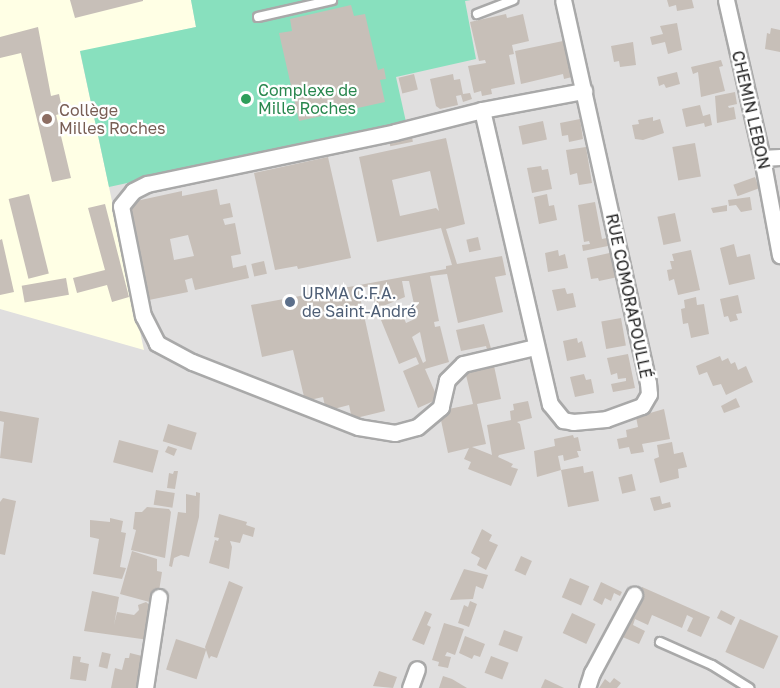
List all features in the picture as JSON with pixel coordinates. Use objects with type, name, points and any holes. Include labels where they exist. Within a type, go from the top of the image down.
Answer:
[{"type":"street","name":"RUE COMORAPOULLÉ","points":[[482,110],[550,404],[563,420],[606,419],[628,413],[646,403],[648,383],[563,0]]},
{"type":"street","name":"CHEMIN LEBON","points":[[726,0],[762,158],[780,255]]},
{"type":"street","points":[[535,347],[463,364],[447,380],[441,407],[417,428],[395,433],[358,427],[192,362],[157,343],[143,316],[121,206],[133,191],[147,184],[395,132],[482,110],[584,92]]},
{"type":"street","points":[[762,158],[780,157]]},
{"type":"street","points":[[587,688],[592,673],[634,595]]},
{"type":"street","points":[[145,688],[159,597]]},
{"type":"street","points":[[410,688],[417,669]]},
{"type":"lane","points":[[258,17],[332,0]]},
{"type":"lane","points":[[477,14],[513,0]]},
{"type":"lane","points":[[660,642],[712,665],[749,688]]},
{"type":"shaded area","points":[[0,0],[780,0],[780,688],[0,688]]},
{"type":"shaded area","name":"Collège Milles Roches","points":[[0,0],[191,0],[196,27],[80,52],[144,350],[0,309]]},
{"type":"green space","name":"Complexe de Mille Roches","points":[[191,0],[471,0],[465,1],[476,59],[396,77],[406,122],[109,187],[80,51],[196,27]]},
{"type":"building","points":[[70,0],[143,0],[143,1],[75,18]]},
{"type":"building","points":[[667,0],[692,0],[694,8],[677,11],[676,5],[669,7]]},
{"type":"building","points":[[351,5],[354,16],[365,14],[378,70],[384,68],[386,79],[380,80],[385,102],[299,121],[279,33],[292,31],[290,19]]},
{"type":"building","points":[[506,14],[507,18],[523,14],[529,41],[512,45],[514,54],[509,55],[515,84],[491,89],[492,94],[482,96],[481,91],[474,93],[468,66],[486,63],[485,60],[479,61],[470,22]]},
{"type":"building","points":[[677,23],[682,50],[668,54],[665,42],[652,45],[650,37],[663,34],[660,26]]},
{"type":"building","points":[[38,27],[51,96],[59,94],[63,113],[56,115],[71,178],[52,182],[21,53],[0,58],[0,37]]},
{"type":"building","points":[[771,28],[780,30],[780,52],[765,49],[767,33],[770,34]]},
{"type":"building","points":[[563,41],[572,77],[564,79],[563,74],[521,84],[515,51]]},
{"type":"building","points":[[633,42],[636,65],[620,67],[619,61],[614,62],[611,46]]},
{"type":"building","points":[[721,60],[723,66],[719,67],[725,91],[701,97],[698,72],[693,74],[691,67]]},
{"type":"building","points":[[677,72],[680,84],[666,88],[664,84],[659,86],[657,77]]},
{"type":"building","points":[[414,74],[418,90],[402,93],[398,78]]},
{"type":"building","points":[[453,74],[454,80],[460,79],[463,94],[470,93],[472,99],[463,102],[461,95],[456,96],[458,105],[440,109],[436,106],[430,79]]},
{"type":"building","points":[[735,92],[737,104],[728,106],[729,108],[734,107],[736,119],[717,123],[715,96]]},
{"type":"building","points":[[700,105],[703,116],[710,114],[712,125],[705,127],[704,123],[686,127],[682,109]]},
{"type":"building","points":[[653,117],[653,121],[660,119],[664,133],[643,140],[635,139],[632,125],[639,124],[638,120]]},
{"type":"building","points":[[580,119],[583,139],[569,142],[568,135],[562,136],[560,123]]},
{"type":"building","points":[[543,121],[547,140],[522,145],[519,126]]},
{"type":"building","points":[[411,132],[413,142],[390,146],[388,136]]},
{"type":"building","points":[[446,138],[465,224],[446,229],[457,264],[502,256],[506,275],[495,277],[503,312],[458,323],[447,274],[430,276],[439,321],[434,322],[435,327],[440,326],[449,362],[425,369],[438,399],[418,408],[403,371],[419,364],[416,357],[399,364],[381,320],[401,311],[406,323],[417,318],[409,281],[402,281],[405,297],[376,309],[372,286],[358,288],[385,411],[352,419],[349,405],[326,411],[323,397],[305,401],[293,350],[262,357],[251,305],[446,269],[446,266],[452,265],[441,228],[377,242],[359,157]],"holes":[[[430,171],[439,211],[436,208],[400,216],[392,180]],[[420,332],[426,361],[423,363],[412,337]]]},
{"type":"building","points":[[695,143],[701,176],[678,180],[672,147]]},
{"type":"building","points":[[586,147],[592,183],[579,185],[577,173],[570,175],[566,150]]},
{"type":"building","points":[[328,157],[351,258],[298,269],[297,266],[275,270],[254,173]]},
{"type":"building","points":[[541,166],[542,170],[548,169],[552,189],[532,193],[527,168]]},
{"type":"building","points":[[755,177],[759,188],[737,196],[733,185]]},
{"type":"building","points":[[217,189],[220,205],[230,203],[233,217],[223,219],[225,225],[235,223],[241,254],[231,256],[233,268],[246,265],[249,278],[195,290],[192,278],[185,280],[188,292],[149,300],[127,203],[182,191],[182,196]],"holes":[[[188,235],[194,256],[174,260],[170,239]]]},
{"type":"building","points":[[29,194],[49,274],[28,279],[9,199]]},
{"type":"building","points":[[547,194],[549,206],[554,205],[557,220],[539,224],[534,197]]},
{"type":"building","points":[[750,197],[752,210],[741,212],[736,205],[729,206],[728,200]]},
{"type":"building","points":[[595,202],[602,239],[611,237],[613,245],[583,251],[582,245],[590,244],[589,241],[584,242],[578,205]]},
{"type":"building","points":[[105,204],[129,297],[112,302],[107,285],[77,293],[73,278],[105,270],[88,208]]},
{"type":"building","points":[[727,205],[727,211],[713,213],[711,208]]},
{"type":"building","points":[[675,213],[681,241],[663,245],[657,217]]},
{"type":"building","points":[[478,237],[481,250],[469,252],[466,240]]},
{"type":"building","points":[[2,239],[14,292],[0,295],[0,240]]},
{"type":"building","points":[[734,244],[737,257],[750,254],[755,279],[729,285],[720,248]]},
{"type":"building","points":[[558,250],[559,256],[565,254],[568,268],[548,272],[545,253]]},
{"type":"building","points":[[691,250],[700,290],[678,295],[674,279],[669,281],[667,270],[672,269],[670,261],[674,261],[672,254]]},
{"type":"building","points":[[614,252],[618,277],[599,281],[598,278],[591,279],[587,258]]},
{"type":"building","points":[[264,261],[267,274],[254,277],[251,264]]},
{"type":"building","points":[[66,278],[69,295],[25,303],[22,286]]},
{"type":"building","points":[[565,288],[567,294],[573,293],[576,307],[557,311],[552,290]]},
{"type":"building","points":[[738,295],[742,313],[736,314],[738,320],[730,322],[728,316],[724,317],[720,299]]},
{"type":"building","points":[[696,297],[697,305],[704,304],[709,334],[691,338],[688,323],[683,324],[681,309],[685,308],[684,300]]},
{"type":"building","points":[[621,318],[626,346],[606,349],[601,321]]},
{"type":"building","points":[[484,324],[492,352],[488,353],[486,346],[461,351],[456,330]]},
{"type":"building","points":[[577,338],[578,343],[582,341],[586,357],[567,361],[563,341]]},
{"type":"building","points":[[628,354],[635,388],[613,392],[611,384],[626,381],[626,378],[618,379],[617,373],[611,375],[607,358]]},
{"type":"building","points":[[720,356],[722,361],[728,358],[731,364],[735,362],[738,370],[746,366],[753,382],[726,395],[721,384],[713,386],[707,372],[699,375],[696,366]]},
{"type":"building","points":[[493,361],[501,399],[477,404],[486,444],[472,447],[492,455],[487,425],[511,420],[510,411],[514,410],[513,404],[528,401],[532,418],[517,422],[520,424],[525,449],[498,457],[513,464],[511,467],[518,469],[511,486],[468,469],[471,462],[464,459],[469,448],[448,453],[439,411],[473,404],[464,367]]},
{"type":"building","points":[[584,374],[586,380],[591,379],[594,393],[575,397],[570,377]]},
{"type":"building","points":[[736,398],[740,407],[724,413],[721,406]]},
{"type":"building","points":[[664,409],[670,439],[642,444],[644,452],[631,454],[629,447],[619,449],[617,439],[627,437],[626,430],[638,427],[636,417]]},
{"type":"building","points":[[0,411],[39,418],[32,463],[0,458],[4,422],[0,421]]},
{"type":"building","points":[[168,424],[197,433],[191,450],[163,441]]},
{"type":"building","points":[[573,435],[574,438],[578,437],[581,451],[577,451],[579,457],[564,461],[563,455],[558,456],[561,470],[537,477],[534,451],[555,446],[554,439]]},
{"type":"building","points":[[119,440],[159,451],[153,473],[113,462]]},
{"type":"building","points":[[672,442],[674,454],[683,452],[687,467],[678,469],[679,478],[660,483],[654,459],[659,457],[657,445]]},
{"type":"building","points":[[168,446],[177,449],[174,456],[165,452]]},
{"type":"building","points":[[583,466],[584,473],[593,471],[599,501],[568,507],[561,470]]},
{"type":"building","points":[[174,471],[178,471],[175,489],[167,488],[169,473],[173,474]]},
{"type":"building","points":[[632,474],[636,491],[622,494],[618,477]]},
{"type":"building","points":[[156,490],[175,493],[172,508],[154,505]]},
{"type":"building","points":[[196,492],[200,493],[199,517],[189,557],[181,555],[174,558],[172,567],[169,566],[178,512],[186,513],[186,494],[196,496]]},
{"type":"building","points":[[660,496],[662,504],[670,502],[671,507],[654,511],[650,498]]},
{"type":"building","points":[[3,498],[16,501],[5,555],[0,554],[0,502]]},
{"type":"building","points":[[147,507],[169,509],[171,512],[165,558],[131,550],[136,530],[133,529],[135,512],[142,512]]},
{"type":"building","points":[[219,514],[247,522],[246,525],[255,528],[253,537],[243,534],[240,543],[230,541],[232,547],[229,569],[209,563],[215,540],[218,541],[219,538],[214,537]]},
{"type":"building","points":[[110,518],[123,521],[121,532],[126,533],[120,567],[126,568],[122,579],[93,574],[99,539],[90,537],[90,520],[110,522]]},
{"type":"building","points":[[482,529],[492,535],[489,541],[498,545],[486,570],[477,565],[480,558],[471,553]]},
{"type":"building","points":[[132,551],[157,559],[157,571],[162,572],[157,604],[120,594]]},
{"type":"building","points":[[521,556],[532,561],[525,575],[514,571]]},
{"type":"building","points":[[464,569],[488,575],[483,589],[476,586],[473,599],[450,600]]},
{"type":"building","points":[[570,578],[589,586],[581,606],[562,597]]},
{"type":"building","points":[[229,581],[243,587],[217,658],[211,656],[209,659],[205,647]]},
{"type":"building","points":[[601,582],[622,592],[620,596],[614,593],[611,601],[605,598],[602,605],[593,600]]},
{"type":"building","points":[[642,587],[710,617],[701,637],[687,631],[693,618],[687,615],[682,628],[652,615],[648,625],[635,619],[633,625],[645,631],[639,644],[620,636]]},
{"type":"building","points":[[92,591],[119,597],[114,625],[117,612],[134,615],[139,610],[138,605],[146,602],[153,608],[149,640],[84,631]]},
{"type":"building","points":[[470,601],[477,604],[469,627],[458,623],[464,605],[468,607]]},
{"type":"building","points":[[721,610],[735,617],[731,625],[717,618]]},
{"type":"building","points":[[425,611],[432,614],[427,625],[431,627],[424,645],[412,640]]},
{"type":"building","points":[[572,613],[596,624],[586,644],[563,633]]},
{"type":"building","points":[[740,619],[778,636],[764,669],[725,652]]},
{"type":"building","points":[[444,623],[464,629],[455,655],[447,652],[445,656],[451,657],[448,668],[438,666],[439,662],[432,660]]},
{"type":"building","points":[[504,630],[523,637],[517,652],[499,645]]},
{"type":"building","points":[[465,636],[485,644],[480,657],[474,655],[472,659],[459,653]]},
{"type":"building","points":[[176,639],[206,649],[197,679],[166,669]]},
{"type":"building","points":[[102,652],[111,654],[107,669],[99,667]]},
{"type":"building","points":[[130,653],[146,657],[141,688],[111,688],[115,668],[122,670],[125,658],[129,658]]},
{"type":"building","points":[[73,656],[81,657],[80,662],[89,664],[86,681],[70,679]]},
{"type":"building","points":[[491,656],[509,663],[502,680],[485,673]]},
{"type":"building","points":[[379,671],[397,677],[393,688],[373,686]]},
{"type":"building","points":[[443,676],[452,679],[467,688],[439,688]]},
{"type":"building","points":[[614,678],[621,683],[617,688],[599,688],[605,679],[610,683]]},
{"type":"building","points":[[545,679],[564,688],[541,688]]},
{"type":"place","name":"Complexe de Mille Roches","points":[[246,99]]},
{"type":"place","name":"Collège Milles Roches","points":[[47,119]]},
{"type":"place","name":"URMA C.F.A. de Saint-André","points":[[290,302]]}]
